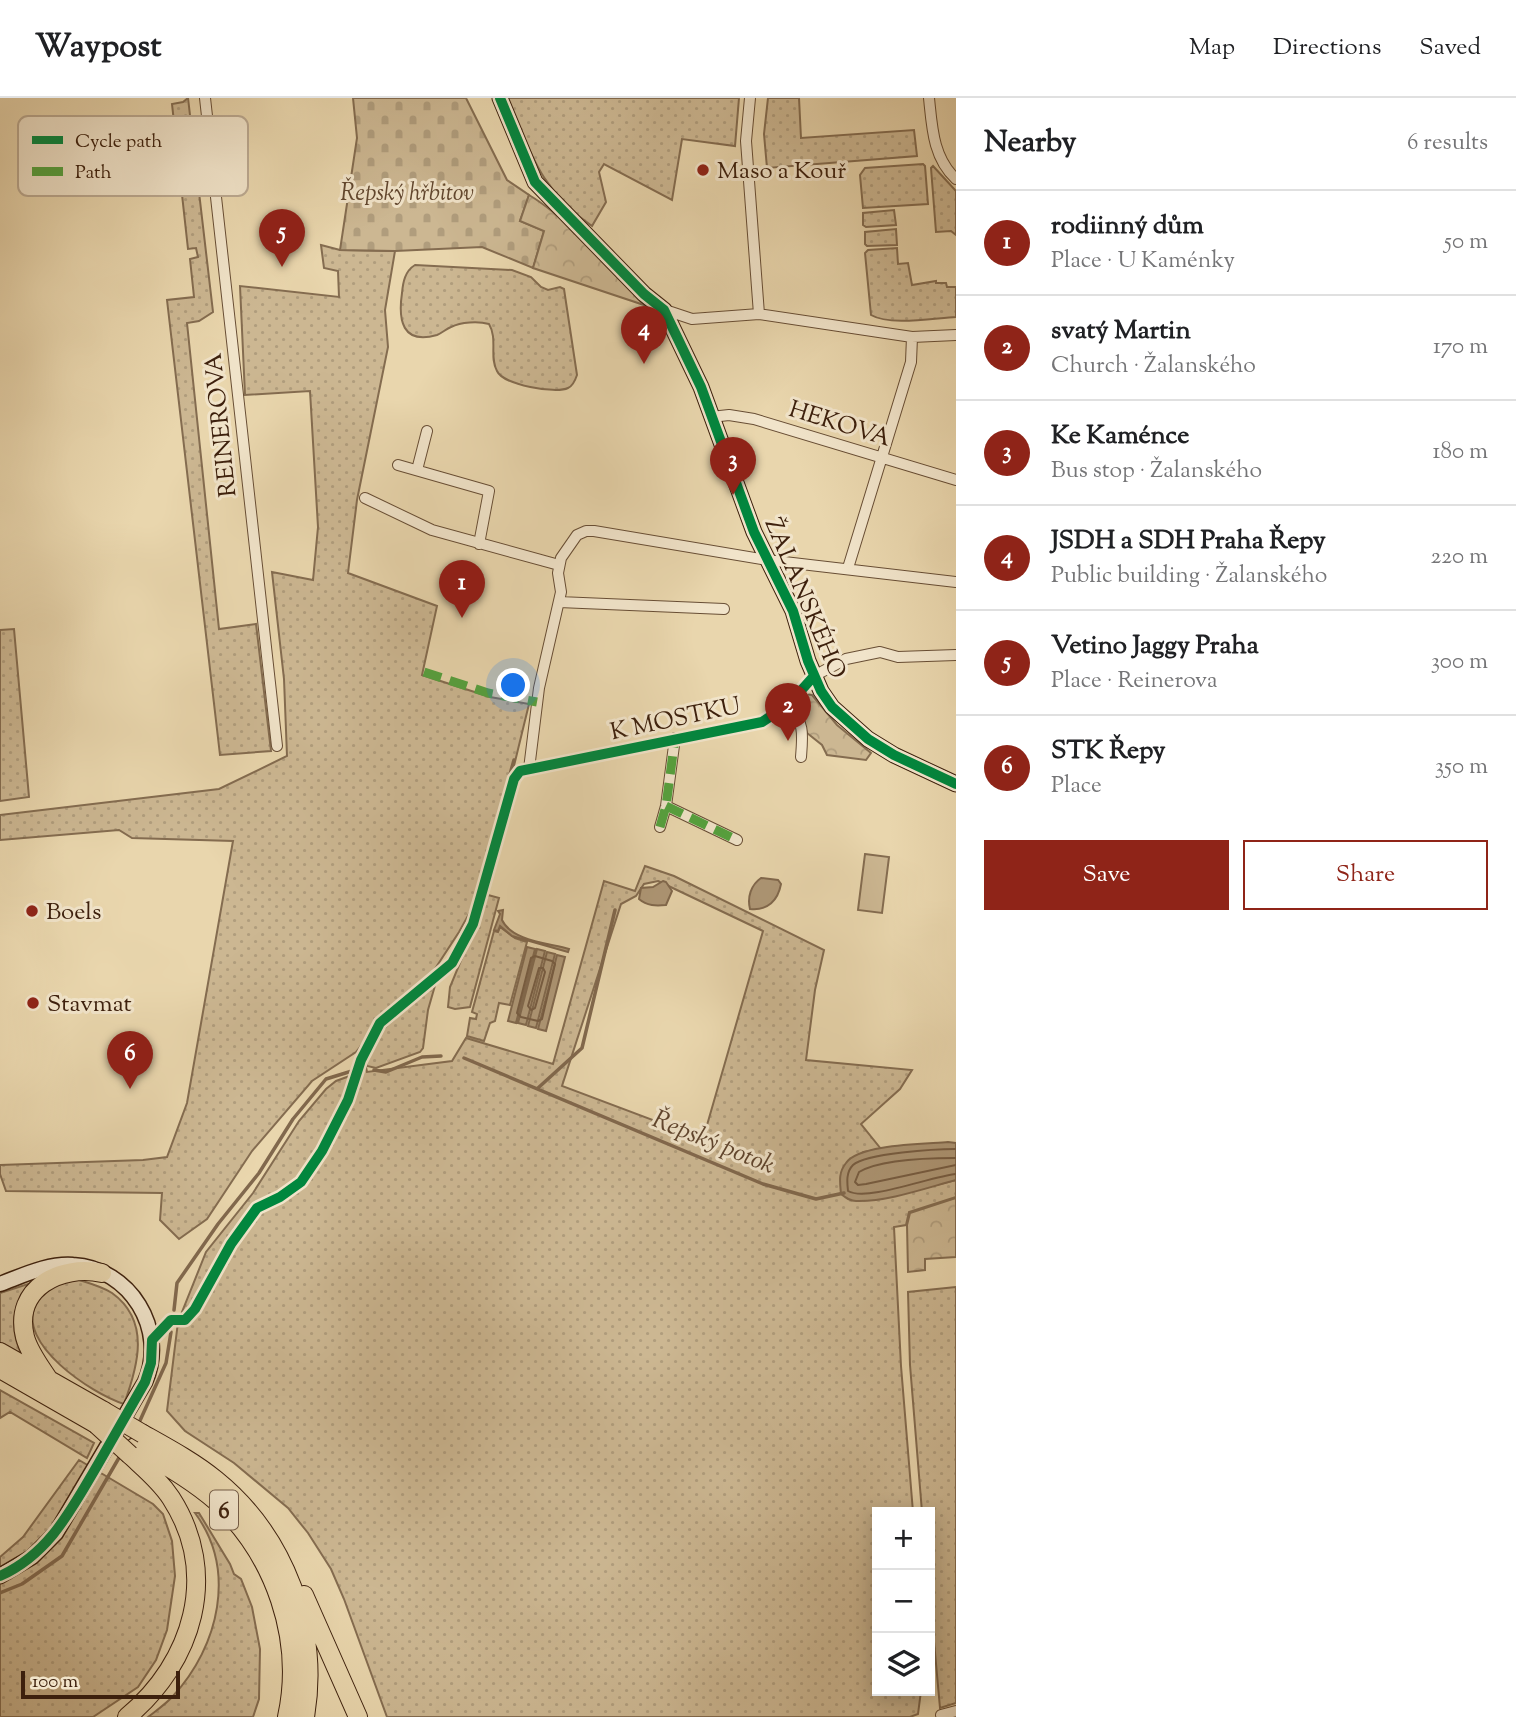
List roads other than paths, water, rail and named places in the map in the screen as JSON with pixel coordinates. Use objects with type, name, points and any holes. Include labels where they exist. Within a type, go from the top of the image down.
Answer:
[{"type":"highway","points":[[49,1380],[25,1339],[24,1317],[28,1304],[42,1284],[57,1275],[81,1270],[102,1273]]},
{"type":"highway","name":"6","points":[[0,1352],[49,1380],[184,1477],[218,1503],[242,1529],[261,1558],[279,1595],[289,1637],[292,1678],[287,1717]]},
{"type":"highway","name":"6","points":[[0,1369],[100,1417]]},
{"type":"highway","points":[[100,1417],[136,1445],[178,1511],[189,1538],[196,1580],[194,1609],[181,1650],[159,1686],[127,1717]]},
{"type":"highway","name":"6","points":[[136,1445],[216,1480],[248,1511],[272,1545],[292,1584],[303,1626],[308,1675],[305,1717]]},
{"type":"highway","points":[[272,1545],[292,1572],[310,1607],[358,1717]]},
{"type":"street","name":"REINEROVA","points":[[205,98],[207,116]]},
{"type":"street","name":"ŽALANSKÉHO","points":[[500,98],[535,182],[644,294],[664,310],[701,387],[754,532],[793,611],[814,676],[832,707],[867,740],[956,784]]},
{"type":"street","points":[[750,98],[746,141],[759,314]]},
{"type":"street","points":[[929,98],[932,132],[939,157],[956,180]]},
{"type":"street","name":"REINEROVA","points":[[216,196],[277,746]]},
{"type":"street","points":[[664,310],[692,319],[759,314],[912,337],[956,334]]},
{"type":"street","points":[[848,568],[911,362],[912,337]]},
{"type":"street","name":"HEKOVA","points":[[711,416],[754,418],[956,480]]},
{"type":"street","points":[[417,470],[427,431]]},
{"type":"street","points":[[398,465],[489,491],[479,544]]},
{"type":"street","points":[[365,498],[432,530],[559,565],[570,543],[579,533],[586,531],[767,561],[956,582]]},
{"type":"street","name":"K MOSTKU","points":[[559,565],[561,592],[538,688],[529,769],[762,722],[789,704],[814,676]]},
{"type":"street","points":[[559,602],[724,609]]},
{"type":"street","points":[[814,676],[846,659],[880,652],[898,657],[956,655]]},
{"type":"street","points":[[789,704],[800,719],[803,730],[801,757]]},
{"type":"street","points":[[660,827],[666,807],[675,738]]},
{"type":"street","points":[[666,807],[737,840]]},
{"type":"street","points":[[0,1284],[66,1265],[102,1273],[129,1291],[147,1319],[152,1348],[147,1377],[56,1533],[32,1557],[0,1576]]},
{"type":"street","points":[[941,1715],[956,1711]]},
{"type":"water","points":[[761,878],[778,880],[781,884],[780,890],[767,906],[750,909],[751,892]]},
{"type":"water","points":[[663,881],[672,891],[666,905],[652,905],[639,899],[641,888],[653,887]]},
{"type":"water","points":[[503,910],[502,920],[514,933],[569,949],[568,952],[512,936],[500,926],[498,931],[494,930],[500,914],[498,911]]},
{"type":"water","points":[[527,947],[535,949],[516,1023],[508,1021]]},
{"type":"water","points":[[537,949],[545,951],[526,1025],[518,1023]]},
{"type":"water","points":[[547,952],[555,954],[536,1028],[528,1026]]},
{"type":"water","points":[[557,955],[565,957],[546,1031],[538,1029]]},
{"type":"water","points":[[956,1143],[956,1180],[868,1201],[854,1201],[841,1194],[842,1170],[853,1157],[893,1146]]},
{"type":"waterway","points":[[448,963],[470,919],[514,760]]},
{"type":"waterway","points":[[538,1088],[582,1048],[615,910]]},
{"type":"waterway","name":"Řepský potok","points":[[374,1070],[386,1072],[422,1057],[441,1056]]},
{"type":"waterway","name":"Řepský potok","points":[[464,1058],[763,1184],[816,1199],[844,1193]]},
{"type":"waterway","name":"Řepský potok","points":[[174,1310],[177,1283],[218,1224],[259,1173],[293,1119],[326,1079],[352,1071]]},
{"type":"waterway","name":"Řepský potok","points":[[138,1425],[166,1363],[171,1332]]},
{"type":"waterway","name":"Řepský potok","points":[[0,1593],[22,1584],[62,1556],[120,1456]]},
{"type":"place","name":"Maso a Kouř","points":[[703,170]]},
{"type":"place","name":"Vetino Jaggy Praha","points":[[282,267]]},
{"type":"place","name":"JSDH a SDH Praha Řepy","points":[[644,364]]},
{"type":"place","name":"Ke Kaménce","points":[[733,495]]},
{"type":"place","name":"rodiinný dům","points":[[462,618]]},
{"type":"place","name":"svatý Martin","points":[[788,741]]},
{"type":"place","name":"Boels","points":[[32,911]]},
{"type":"place","name":"Stavmat","points":[[33,1003]]},
{"type":"place","name":"STK Řepy","points":[[130,1089]]},
{"type":"park label","name":"Řepský hřbitov","points":[[407,192]]}]
